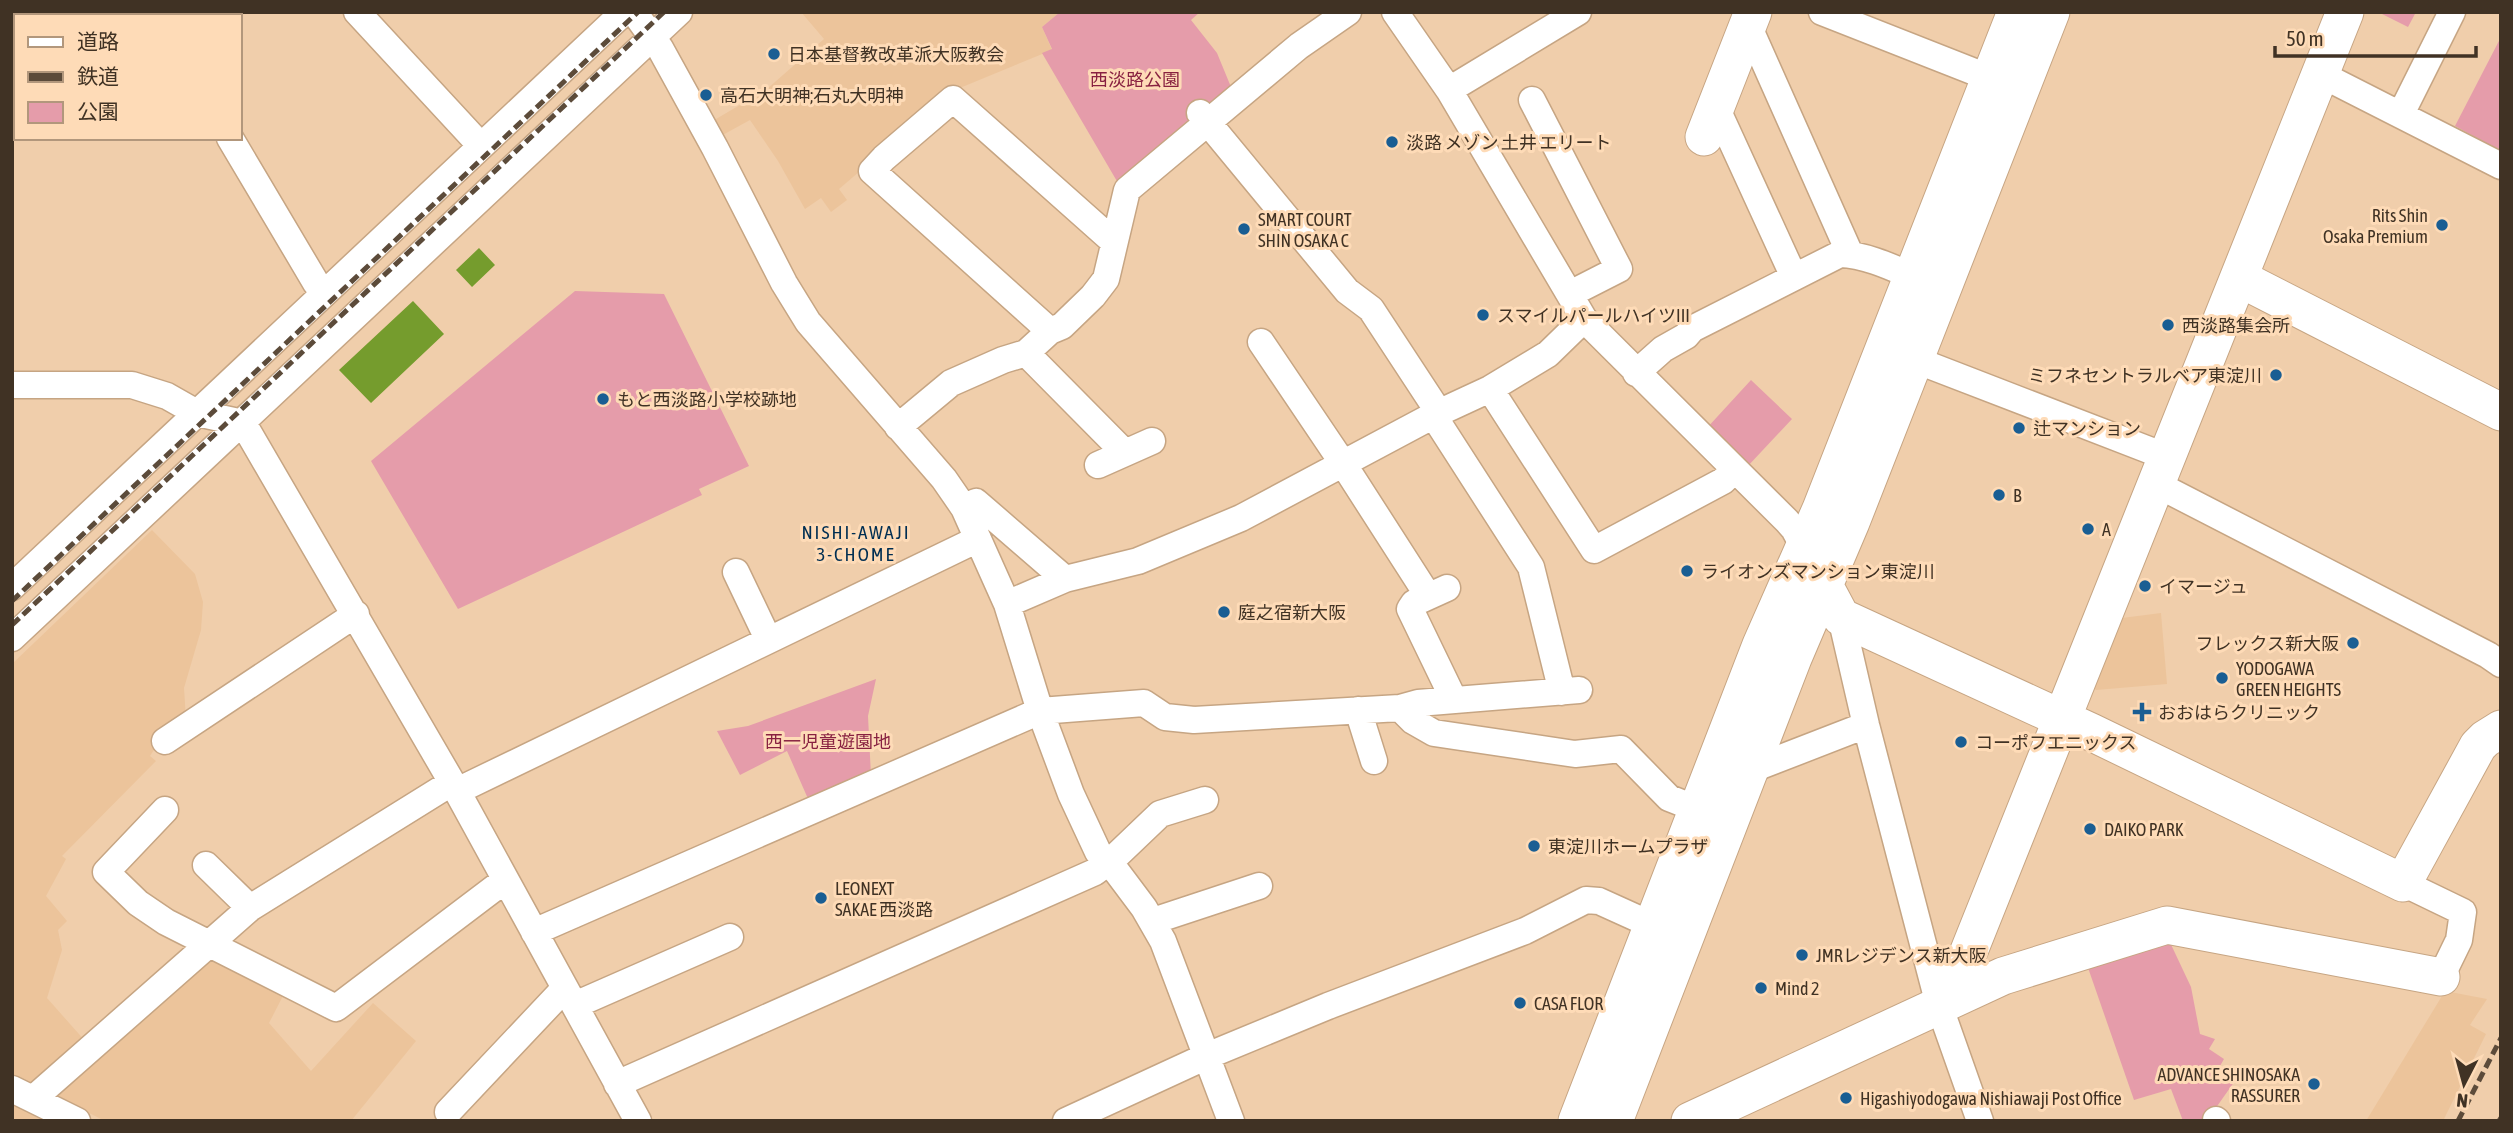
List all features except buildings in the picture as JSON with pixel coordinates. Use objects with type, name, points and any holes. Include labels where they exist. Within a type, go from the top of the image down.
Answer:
[{"type":"street","points":[[357,12],[481,146]]},
{"type":"street","points":[[12,587],[624,12]]},
{"type":"street","points":[[634,12],[653,36],[715,148],[784,283],[808,322],[944,479],[964,508],[1007,604],[1040,712],[1079,811],[1098,852],[1153,921],[1231,1121]]},
{"type":"street","points":[[12,638],[678,12]]},
{"type":"street","points":[[898,427],[951,383],[1026,353],[1050,331],[1062,326],[1093,296],[1106,279],[1127,190],[1205,118],[1348,12]]},
{"type":"street","points":[[1395,12],[1449,90],[1584,319],[1794,529],[1833,602],[1939,1005],[1980,1121]]},
{"type":"street","points":[[1822,12],[1990,78]]},
{"type":"street","points":[[1577,1121],[1761,645],[1804,548],[2016,12]]},
{"type":"street","points":[[1614,1121],[1793,658],[1833,602],[1913,359],[2050,12]]},
{"type":"street","points":[[1939,1005],[1965,961],[2345,12]]},
{"type":"street","points":[[2400,114],[2452,12]]},
{"type":"street","points":[[1449,90],[1566,15]]},
{"type":"street","points":[[1751,19],[1710,122],[1793,275]]},
{"type":"street","points":[[1751,19],[1850,254]]},
{"type":"street","points":[[2320,74],[2501,166]]},
{"type":"street","points":[[549,82],[575,109]]},
{"type":"street","points":[[1050,331],[872,171],[953,99],[1114,242]]},
{"type":"street","points":[[1532,100],[1619,269],[1570,294]]},
{"type":"street","points":[[534,932],[1040,712],[1144,703],[1165,718],[1194,720],[1400,708],[1418,703],[1571,691],[1531,567],[1437,421],[1434,405],[1371,309],[1347,291],[1205,118]]},
{"type":"street","points":[[231,140],[316,283],[330,287],[363,309]]},
{"type":"street","points":[[1636,373],[1663,349],[1686,336],[1692,329],[1793,275],[1840,254],[1850,254],[1912,276]]},
{"type":"street","points":[[2239,278],[2501,412]]},
{"type":"street","points":[[1007,604],[1065,579],[1138,562],[1241,518],[1490,388],[1548,354],[1584,319]]},
{"type":"street","points":[[1261,342],[1423,588],[1422,599]]},
{"type":"street","points":[[1026,353],[1125,453]]},
{"type":"street","points":[[1913,359],[2161,471],[2501,664]]},
{"type":"street","points":[[12,385],[132,386],[167,396],[197,413],[243,423],[454,787],[638,1121]]},
{"type":"street","points":[[1490,388],[1594,550],[1723,481],[1734,470]]},
{"type":"street","points":[[1098,465],[1152,441]]},
{"type":"street","points":[[964,508],[976,502],[1065,579]]},
{"type":"street","points":[[77,1121],[22,1094],[250,908],[454,787],[978,539]]},
{"type":"street","points":[[736,572],[768,639]]},
{"type":"street","points":[[1447,588],[1414,603],[1410,609],[1454,700]]},
{"type":"street","points":[[1690,1121],[2003,976],[2167,925],[2441,977],[2459,940],[2463,912],[2062,719],[1833,602]]},
{"type":"street","points":[[165,741],[356,614]]},
{"type":"street","points":[[1400,708],[1413,721],[1434,733],[1575,754],[1621,749],[1669,798],[1697,808]]},
{"type":"street","points":[[1358,710],[1374,761]]},
{"type":"street","points":[[1750,770],[1866,725]]},
{"type":"street","points":[[2403,883],[2478,747],[2501,729]]},
{"type":"street","points":[[617,1084],[1095,872],[1160,814],[1205,800]]},
{"type":"street","points":[[165,810],[106,872],[138,903],[166,922],[336,1008],[505,880]]},
{"type":"street","points":[[206,865],[250,908]]},
{"type":"street","points":[[1153,921],[1259,886]]},
{"type":"street","points":[[1066,1121],[1207,1056],[1525,930],[1586,900],[1599,901],[1652,925]]},
{"type":"street","points":[[448,1112],[570,997],[730,937]]},
{"type":"shaded area","points":[[801,12],[1060,12],[1042,27],[1052,50],[955,90],[839,189],[847,200],[831,212],[821,198],[805,209],[778,161],[750,120],[719,137],[711,122],[767,89],[824,39]]},
{"type":"shaded area","points":[[479,248],[495,265],[472,287],[456,270]]},
{"type":"shaded area","points":[[413,301],[444,334],[371,403],[339,370]]},
{"type":"shaded area","points":[[152,530],[195,574],[203,602],[201,630],[184,688],[186,719],[163,736],[150,756],[156,761],[62,856],[66,859],[46,896],[67,921],[58,930],[62,950],[47,998],[86,1042],[35,1085],[28,1084],[12,1077],[12,664]]},
{"type":"shaded area","points":[[2161,613],[2167,684],[2096,690],[2094,688],[2122,618]]},
{"type":"shaded area","points":[[212,956],[285,992],[269,1023],[311,1071],[373,1003],[416,1041],[351,1121],[105,1121],[57,1097],[58,1089]]},
{"type":"shaded area","points":[[2445,991],[2487,999],[2470,1025],[2486,1034],[2443,1121],[2366,1121]]},
{"type":"shaded area","points":[[12,1103],[44,1119],[43,1121],[12,1121]]},
{"type":"green space","name":"西淡路公園","points":[[1060,12],[1200,12],[1191,20],[1217,53],[1231,87],[1118,183],[1042,53],[1052,49],[1042,27]]},
{"type":"green space","points":[[2378,12],[2416,12],[2408,27]]},
{"type":"green space","points":[[2501,37],[2501,151],[2455,126]]},
{"type":"green space","points":[[575,291],[664,294],[749,466],[699,489],[702,495],[458,609],[371,461]]},
{"type":"green space","points":[[1751,380],[1792,419],[1747,467],[1706,429]]},
{"type":"green space","name":"西一児童遊園地","points":[[876,679],[868,716],[871,776],[809,801],[787,751],[740,775],[717,731],[748,726]]},
{"type":"green space","points":[[2167,936],[2191,987],[2200,1034],[2215,1039],[2209,1049],[2224,1059],[2220,1066],[2237,1078],[2208,1119],[2183,1121],[2171,1089],[2134,1100],[2086,962]]},
{"type":"railway","points":[[12,601],[638,12]]},
{"type":"railway","points":[[12,625],[664,12]]},
{"type":"railway","points":[[2458,1121],[2501,1038]]},
{"type":"place","name":"日本基督教改革派大阪教会","points":[[774,54]]},
{"type":"place","name":"高石大明神;石丸大明神","points":[[706,95]]},
{"type":"place","name":"淡路 メゾン 土井 エリート","points":[[1392,142]]},
{"type":"place","name":"Rits Shin Osaka Premium","points":[[2442,225]]},
{"type":"place","name":"SMART COURT SHIN OSAKA C","points":[[1244,229]]},
{"type":"place","name":"スマイルパールハイツIII","points":[[1483,315]]},
{"type":"place","name":"西淡路集会所","points":[[2168,325]]},
{"type":"place","name":"ミフネセントラルベア東淀川","points":[[2276,375]]},
{"type":"place","name":"もと西淡路小学校跡地","points":[[603,399]]},
{"type":"place","name":"辻マンション","points":[[2019,428]]},
{"type":"place","name":"B","points":[[1999,495]]},
{"type":"place","name":"A","points":[[2088,529]]},
{"type":"place","name":"ライオンズマンション東淀川","points":[[1687,571]]},
{"type":"place","name":"イマージュ","points":[[2145,586]]},
{"type":"place","name":"庭之宿新大阪","points":[[1224,612]]},
{"type":"place","name":"フレックス新大阪","points":[[2353,643]]},
{"type":"place","name":"YODOGAWA GREEN HEIGHTS","points":[[2222,678]]},
{"type":"place","name":"おおはらクリニック","points":[[2142,712]]},
{"type":"place","name":"コーポフエニックス","points":[[1961,742]]},
{"type":"place","name":"DAIKO PARK","points":[[2090,829]]},
{"type":"place","name":"東淀川ホームプラザ","points":[[1534,846]]},
{"type":"place","name":"LEONEXT SAKAE 西淡路","points":[[821,898]]},
{"type":"place","name":"JMRレジデンス新大阪","points":[[1802,955]]},
{"type":"place","name":"Mind 2","points":[[1761,988]]},
{"type":"place","name":"CASA FLOR","points":[[1520,1003]]},
{"type":"place","name":"ADVANCE SHINOSAKA RASSURER","points":[[2314,1084]]},
{"type":"place","name":"Higashiyodogawa Nishiawaji Post Office","points":[[1846,1098]]},
{"type":"district","name":"NISHI-AWAJI 3-CHOME","points":[[856,543]]}]
